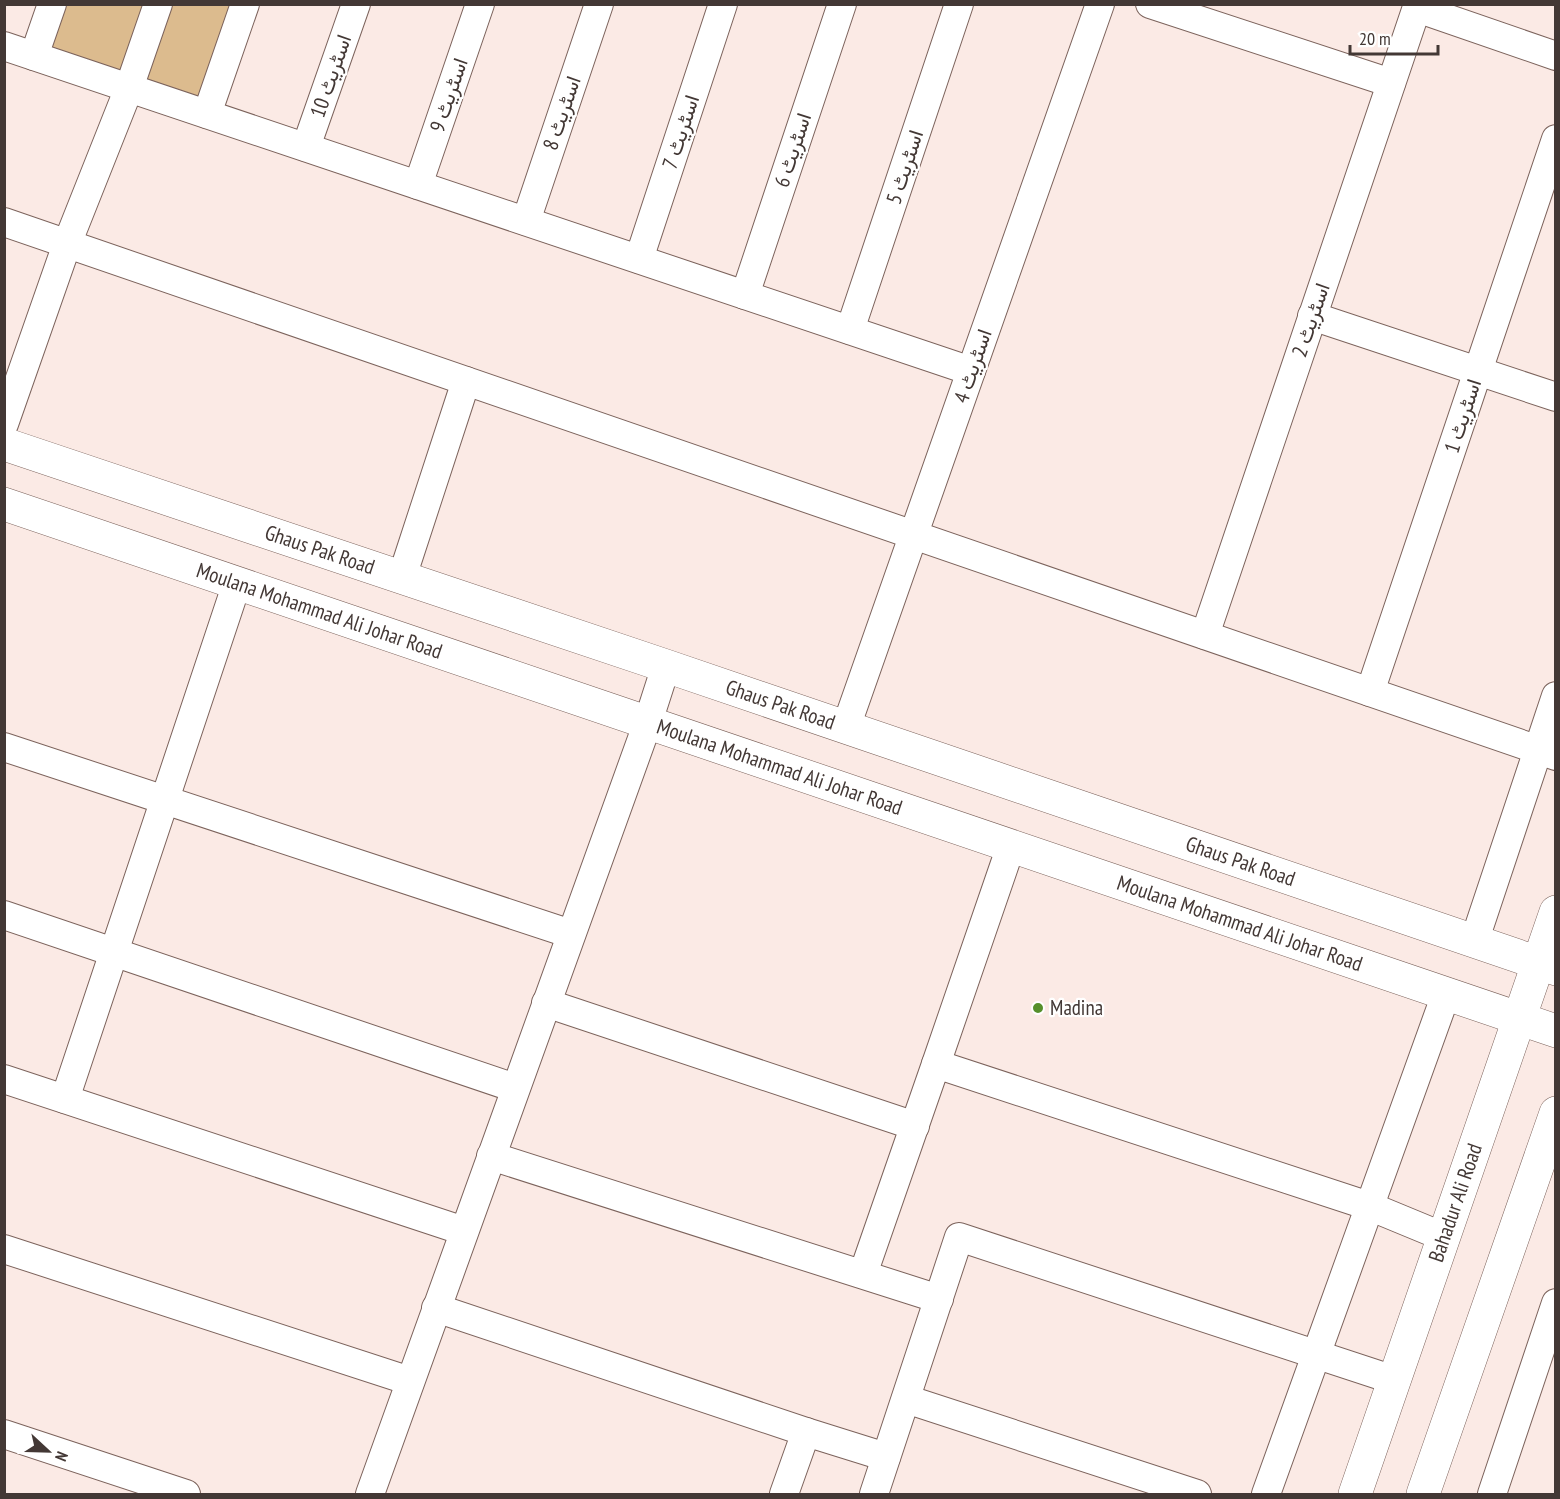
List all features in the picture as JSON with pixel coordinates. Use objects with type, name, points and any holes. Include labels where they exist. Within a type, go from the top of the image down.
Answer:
[{"type":"main road","name":"Ghaus Pak Road","points":[[4,444],[666,666],[1547,966]]},
{"type":"main road","name":"Moulana Mohammad Ali Johar Road","points":[[4,504],[1556,1031]]},
{"type":"main road","name":"Bahadur Ali Road","points":[[1355,1494],[1519,1018],[1547,966],[1556,912]]},
{"type":"main road","points":[[1423,1494],[1556,1113]]},
{"type":"street","points":[[34,56],[52,4]]},
{"type":"street","points":[[4,424],[67,244],[129,88],[158,4]]},
{"type":"street","points":[[207,114],[245,4]]},
{"type":"street","name":"اسٹریٹ 10","points":[[306,147],[356,4]]},
{"type":"street","name":"اسٹریٹ 9","points":[[418,184],[480,4]]},
{"type":"street","name":"اسٹریٹ 8","points":[[526,221],[599,4]]},
{"type":"street","name":"اسٹریٹ 7","points":[[639,259],[723,4]]},
{"type":"street","name":"اسٹریٹ 6","points":[[745,295],[842,4]]},
{"type":"street","name":"اسٹریٹ 5","points":[[850,330],[959,4]]},
{"type":"street","name":"اسٹریٹ 4","points":[[846,727],[1100,4]]},
{"type":"street","points":[[1150,4],[1221,15],[1391,82]]},
{"type":"street","points":[[1417,6],[1556,56]]},
{"type":"street","name":"اسٹریٹ 2","points":[[1205,635],[1417,6]]},
{"type":"street","points":[[4,46],[971,371]]},
{"type":"street","name":"اسٹریٹ 1","points":[[1370,692],[1556,139]]},
{"type":"street","points":[[4,222],[1546,753]]},
{"type":"street","points":[[1312,316],[1556,397]]},
{"type":"street","points":[[402,577],[466,381]]},
{"type":"street","points":[[65,1099],[237,583]]},
{"type":"street","points":[[370,1494],[648,722],[666,666]]},
{"type":"street","points":[[1474,942],[1546,753],[1556,696]]},
{"type":"street","points":[[4,747],[571,934]]},
{"type":"street","points":[[863,1274],[1011,846]]},
{"type":"street","points":[[4,915],[515,1088]]},
{"type":"street","points":[[1266,1494],[1446,994]]},
{"type":"street","points":[[546,1003],[915,1126]]},
{"type":"street","points":[[936,1064],[1369,1206],[1444,1237]]},
{"type":"street","points":[[4,1079],[464,1231]]},
{"type":"street","points":[[491,1156],[939,1299]]},
{"type":"street","points":[[874,1494],[959,1237],[1394,1380]]},
{"type":"street","points":[[4,1249],[410,1381]]},
{"type":"street","points":[[1492,1494],[1556,1303]]},
{"type":"street","points":[[436,1308],[886,1457]]},
{"type":"street","points":[[906,1399],[1197,1494]]},
{"type":"street","points":[[784,1494],[806,1432]]},
{"type":"street","points":[[4,1434],[186,1494]]},
{"type":"shaded area","points":[[52,5],[245,5],[207,114],[34,56]]},
{"type":"place","name":"Madina","points":[[1038,1008]]}]
